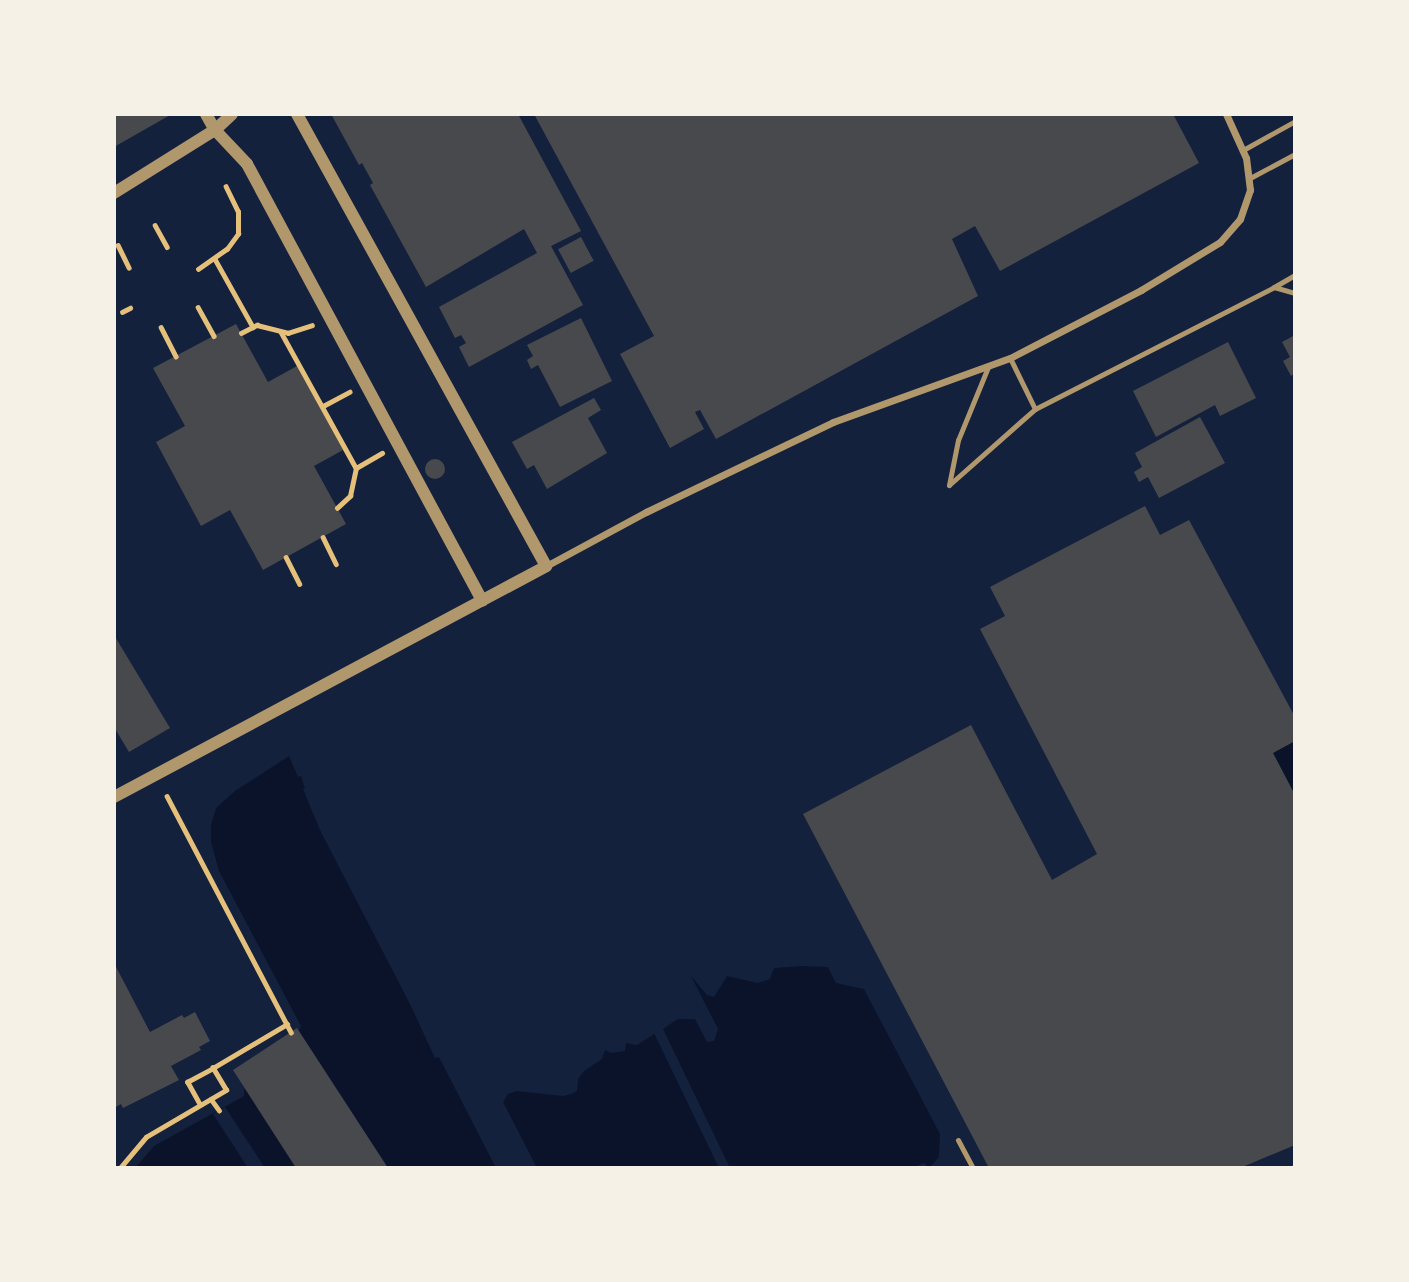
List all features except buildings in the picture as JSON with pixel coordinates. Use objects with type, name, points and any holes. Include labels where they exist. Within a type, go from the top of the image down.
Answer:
[{"type":"street","points":[[206,114],[215,130],[247,164],[482,601]]},
{"type":"street","points":[[114,193],[215,130],[232,114]]},
{"type":"street","points":[[297,114],[546,566]]},
{"type":"street","points":[[114,797],[646,512],[833,422],[1010,358],[1181,267],[1220,242],[1240,219],[1246,206],[1250,178],[1243,150],[1226,114]]},
{"type":"lane","points":[[1243,150],[1295,121]]},
{"type":"lane","points":[[1250,178],[1295,154]]},
{"type":"lane","points":[[988,367],[958,440],[948,485],[1035,409],[1295,275]]},
{"type":"lane","points":[[1274,286],[1295,292]]},
{"type":"lane","points":[[1010,358],[1035,409]]},
{"type":"lane","points":[[958,1140],[974,1168]]},
{"type":"path","points":[[198,269],[215,259],[235,241],[238,234],[238,212],[226,187]]},
{"type":"path","points":[[155,225],[167,247]]},
{"type":"path","points":[[118,245],[129,268]]},
{"type":"path","points":[[215,259],[253,327]]},
{"type":"path","points":[[198,307],[214,336]]},
{"type":"path","points":[[122,312],[130,308]]},
{"type":"path","points":[[241,333],[263,324],[282,332],[296,332],[313,325]]},
{"type":"path","points":[[161,327],[176,356]]},
{"type":"path","points":[[282,332],[356,468],[350,496],[337,508]]},
{"type":"path","points":[[321,407],[349,391]]},
{"type":"path","points":[[356,468],[383,453]]},
{"type":"path","points":[[323,537],[336,564]]},
{"type":"path","points":[[286,557],[300,584]]},
{"type":"path","points":[[167,796],[291,1032]]},
{"type":"path","points":[[200,1105],[187,1082],[287,1024]]},
{"type":"path","points":[[120,1168],[146,1137],[226,1090],[213,1068]]},
{"type":"path","points":[[212,1099],[219,1110]]},
{"type":"water","points":[[1295,741],[1295,795],[1273,753]]},
{"type":"water","points":[[289,756],[298,777],[301,776],[305,788],[303,789],[320,830],[435,1058],[439,1057],[496,1168],[135,1168],[154,1146],[244,1096],[244,1089],[267,1102],[301,1026],[219,871],[211,842],[211,825],[216,808],[235,791]]},
{"type":"water","points":[[828,967],[836,983],[864,989],[940,1134],[939,1157],[929,1168],[924,1163],[911,1168],[537,1168],[503,1102],[508,1094],[517,1091],[563,1096],[571,1094],[577,1091],[578,1079],[584,1071],[602,1059],[605,1050],[611,1053],[625,1051],[626,1043],[637,1045],[678,1019],[695,1019],[707,1042],[714,1041],[718,1029],[691,976],[707,995],[714,997],[727,976],[758,983],[770,979],[774,968]]},
{"type":"pier","points":[[684,1014],[663,1029],[730,1168],[719,1168],[654,1033],[635,1043],[634,1041]]},
{"type":"pier","points":[[225,1107],[265,1168],[248,1168],[213,1114]]}]
